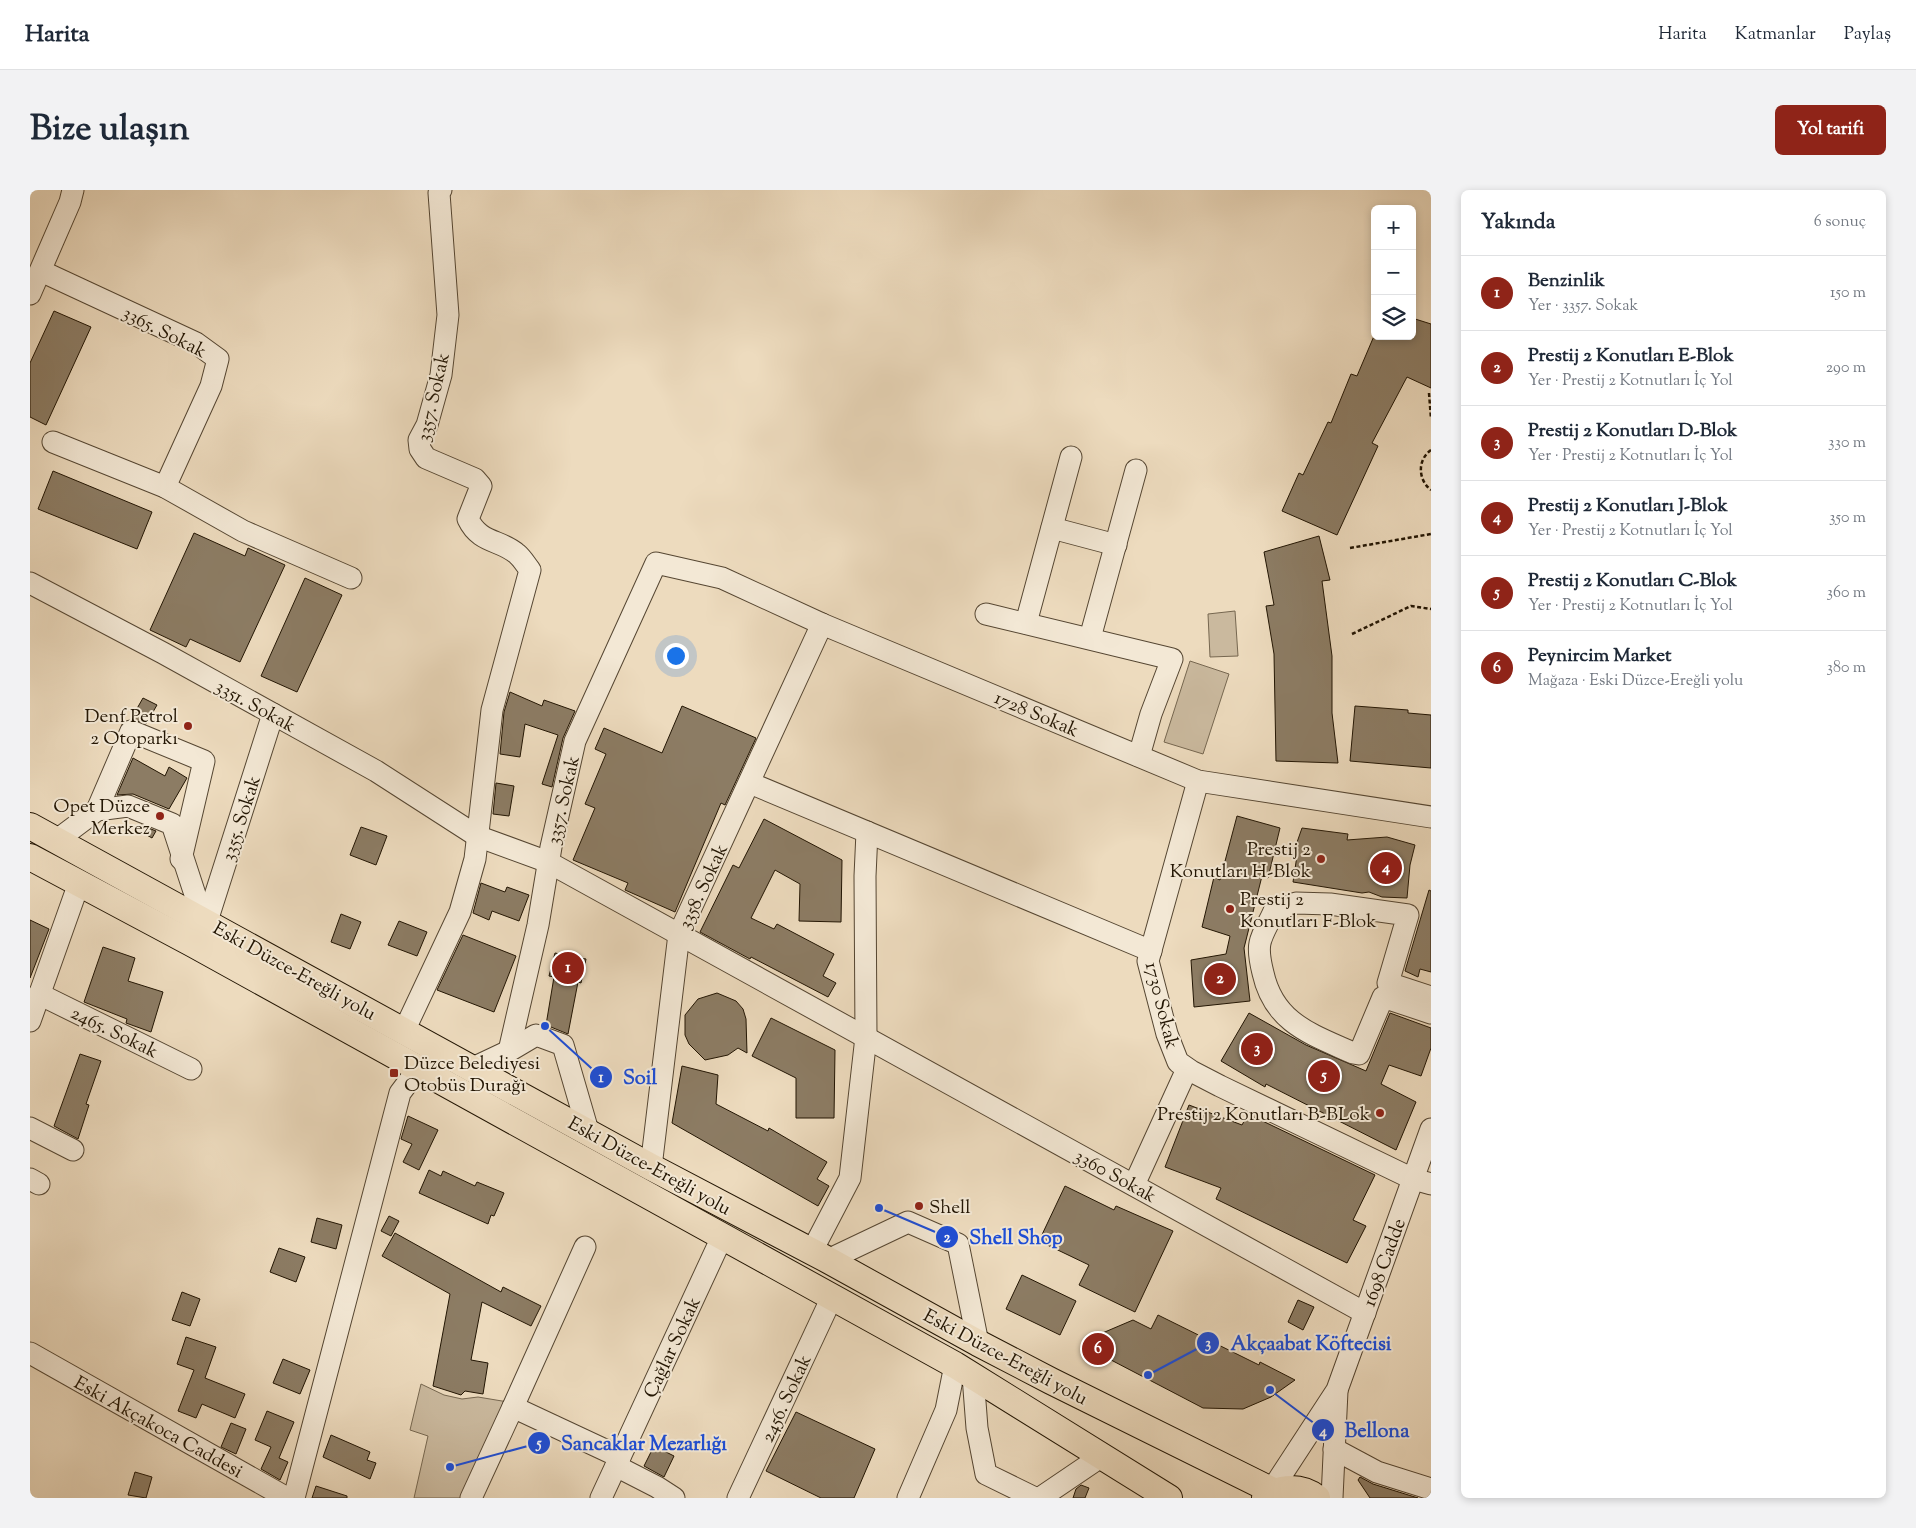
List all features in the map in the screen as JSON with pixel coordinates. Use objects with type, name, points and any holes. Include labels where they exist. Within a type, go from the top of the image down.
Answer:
[{"type":"main road","name":"Eski Düzce-Ereğli yolu","points":[[30,826],[205,920],[652,1167],[978,1343],[1270,1494]]},
{"type":"main road","name":"Eski Düzce-Ereğli yolu","points":[[30,857],[418,1068],[964,1371],[1169,1498]]},
{"type":"main road","points":[[1270,1494],[1298,1489],[1317,1498]]},
{"type":"street","points":[[30,294],[70,202],[73,190]]},
{"type":"street","name":"3357. Sokak","points":[[441,190],[438,193],[448,315],[441,374],[427,425],[419,440],[420,449],[426,458],[475,479],[481,486],[468,520],[472,528],[481,536],[516,553],[530,570],[492,710],[478,836]]},
{"type":"street","name":"3365. Sokak","points":[[41,271],[196,343],[218,359],[211,386],[165,486]]},
{"type":"street","points":[[53,442],[165,486],[243,531],[351,578]]},
{"type":"street","points":[[1026,623],[1071,457]]},
{"type":"street","points":[[1090,638],[1136,470]]},
{"type":"street","points":[[1052,528],[1116,545]]},
{"type":"street","name":"3357. Sokak","points":[[510,1051],[538,925],[548,862],[575,741],[656,563]]},
{"type":"street","name":"1728 Sokak","points":[[656,563],[722,578],[822,624],[1198,781],[1431,817]]},
{"type":"street","name":"3351. Sokak","points":[[30,584],[376,771],[478,836],[548,862],[679,934]]},
{"type":"street","points":[[986,614],[1172,659],[1150,714],[1139,756]]},
{"type":"street","name":"3358. Sokak","points":[[652,1167],[679,934],[822,624]]},
{"type":"street","name":"3355. Sokak","points":[[205,920],[273,714]]},
{"type":"street","points":[[57,840],[97,810],[132,731],[204,761],[181,859]]},
{"type":"street","name":"1730 Sokak","points":[[1198,781],[1148,961],[1167,1034],[1178,1062],[1187,1069],[1422,1182]]},
{"type":"street","points":[[750,783],[1151,951]]},
{"type":"street","points":[[97,810],[128,806],[172,824],[181,859],[205,920]]},
{"type":"street","points":[[820,1256],[850,1178],[866,1037],[865,876],[867,832]]},
{"type":"street","points":[[404,1031],[460,912],[478,836]]},
{"type":"street","points":[[30,1021],[79,883]]},
{"type":"street","points":[[1431,997],[1388,982],[1408,914],[1330,904],[1296,903],[1274,911],[1260,943],[1261,966],[1267,991],[1282,1015],[1312,1034],[1353,1053],[1359,1054],[1383,997],[1431,1013]]},
{"type":"street","name":"3360 Sokak","points":[[679,934],[1365,1313]]},
{"type":"street","name":"2465. Sokak","points":[[40,994],[191,1069]]},
{"type":"street","points":[[473,1068],[510,1051],[536,1035],[563,1045],[588,1131]]},
{"type":"street","points":[[294,1498],[400,1093],[418,1068]]},
{"type":"street","points":[[1134,1185],[1187,1069]]},
{"type":"street","points":[[30,1128],[73,1150]]},
{"type":"street","name":"1698 Cadde","points":[[1270,1494],[1338,1390],[1365,1313],[1422,1182],[1431,1129]]},
{"type":"street","points":[[820,1256],[908,1222],[958,1244],[978,1343]]},
{"type":"street","name":"Çağlar Sokak","points":[[601,1498],[722,1237]]},
{"type":"street","points":[[471,1498],[585,1247]]},
{"type":"street","name":"2456. Sokak","points":[[738,1498],[832,1297]]},
{"type":"street","name":"Eski Akçakoca Caddesi","points":[[30,1353],[287,1498]]},
{"type":"street","points":[[908,1498],[964,1371]]},
{"type":"street","points":[[964,1371],[986,1474],[1035,1498]]},
{"type":"street","points":[[1332,1498],[1338,1390]]},
{"type":"street","points":[[513,1407],[618,1462],[674,1498]]},
{"type":"street","points":[[1334,1449],[1377,1472],[1431,1489]]},
{"type":"street","points":[[1040,1498],[1102,1456]]},
{"type":"path","points":[[1428,393],[1431,419]]},
{"type":"path","points":[[1431,450],[1423,459],[1420,467],[1424,482],[1431,490]]},
{"type":"path","points":[[1350,548],[1431,534]]},
{"type":"path","points":[[1352,634],[1411,606],[1431,609]]},
{"type":"shaded area","points":[[1235,611],[1238,656],[1210,657],[1208,614]]},
{"type":"shaded area","points":[[1190,661],[1229,674],[1203,754],[1164,742]]},
{"type":"shaded area","points":[[421,1384],[444,1395],[462,1399],[478,1397],[508,1402],[464,1498],[414,1498],[428,1436],[410,1430]]},
{"type":"building","points":[[54,311],[91,327],[46,425],[30,417],[30,363]]},
{"type":"building","points":[[1416,319],[1431,324],[1431,388],[1407,377],[1372,443],[1378,446],[1337,535],[1282,511],[1299,473],[1303,475],[1328,422],[1331,423],[1351,374],[1357,376],[1372,340],[1416,340]]},
{"type":"building","points":[[53,471],[152,512],[137,549],[38,509]]},
{"type":"building","points":[[194,533],[245,556],[248,548],[285,565],[240,662],[190,639],[186,647],[150,630]]},
{"type":"building","points":[[1319,536],[1330,580],[1322,581],[1332,656],[1332,713],[1338,763],[1276,761],[1274,654],[1266,606],[1274,605],[1264,552]]},
{"type":"building","points":[[305,578],[342,595],[297,692],[261,676]]},
{"type":"building","points":[[510,692],[542,706],[544,700],[575,711],[563,738],[552,787],[542,784],[558,735],[525,724],[520,757],[500,754],[504,712]]},
{"type":"building","points":[[143,698],[157,705],[146,724],[131,719]]},
{"type":"building","points":[[682,706],[756,738],[725,805],[721,803],[675,912],[625,890],[628,883],[573,860],[595,808],[585,804],[606,754],[595,749],[604,728],[662,753]]},
{"type":"building","points":[[1355,706],[1408,710],[1408,713],[1431,715],[1431,768],[1350,761]]},
{"type":"building","points":[[133,758],[165,776],[169,767],[187,778],[169,809],[133,794],[117,795]]},
{"type":"building","points":[[496,783],[514,786],[509,816],[493,814]]},
{"type":"building","points":[[1237,816],[1280,828],[1268,878],[1262,876],[1244,948],[1250,1001],[1194,1007],[1191,960],[1226,954],[1230,936],[1202,927],[1214,877],[1220,880]]},
{"type":"building","points":[[764,819],[842,860],[841,922],[799,921],[800,884],[775,870],[751,918],[774,929],[777,924],[834,954],[823,976],[836,983],[828,997],[700,932],[733,865],[739,868]]},
{"type":"building","points":[[141,825],[156,831],[152,838],[138,830]]},
{"type":"building","points":[[361,827],[387,836],[376,865],[350,855]]},
{"type":"building","points":[[1302,828],[1348,834],[1347,840],[1387,837],[1415,845],[1410,865],[1407,898],[1382,897],[1369,892],[1362,893],[1293,882],[1298,849],[1295,848]]},
{"type":"building","points":[[481,883],[505,892],[507,887],[529,895],[519,921],[492,911],[489,920],[473,913]]},
{"type":"building","points":[[1429,890],[1431,891],[1431,972],[1420,969],[1418,977],[1405,971]]},
{"type":"building","points":[[341,914],[361,922],[350,949],[331,942]]},
{"type":"building","points":[[30,920],[49,929],[30,978]]},
{"type":"building","points":[[399,921],[427,932],[417,956],[388,945]]},
{"type":"building","points":[[463,935],[516,956],[494,1012],[437,990]]},
{"type":"building","points":[[103,947],[135,958],[128,981],[163,992],[151,1032],[126,1023],[127,1019],[84,1002]]},
{"type":"building","points":[[555,953],[586,959],[581,983],[578,982],[568,1034],[546,1025],[554,977],[549,976]]},
{"type":"building","points":[[717,993],[736,1001],[743,1009],[746,1019],[747,1053],[738,1048],[728,1055],[705,1060],[689,1044],[685,1035],[685,1015],[698,999]]},
{"type":"building","points":[[1249,1013],[1306,1045],[1366,1071],[1390,1013],[1431,1028],[1431,1048],[1421,1076],[1389,1065],[1381,1084],[1416,1102],[1396,1150],[1266,1084],[1265,1087],[1221,1061]]},
{"type":"building","points":[[771,1018],[835,1050],[834,1118],[796,1118],[796,1078],[752,1056]]},
{"type":"building","points":[[80,1054],[101,1061],[86,1104],[89,1105],[78,1139],[54,1126]]},
{"type":"building","points":[[682,1066],[718,1075],[716,1104],[768,1131],[769,1128],[827,1162],[817,1179],[829,1186],[818,1206],[672,1123]]},
{"type":"building","points":[[1189,1105],[1242,1125],[1248,1114],[1375,1175],[1353,1220],[1366,1226],[1347,1263],[1216,1199],[1221,1188],[1165,1167]]},
{"type":"building","points":[[408,1116],[438,1130],[419,1170],[403,1162],[412,1144],[401,1139]]},
{"type":"building","points":[[429,1170],[441,1176],[443,1171],[475,1186],[477,1182],[504,1193],[494,1216],[491,1215],[488,1224],[419,1193]]},
{"type":"building","points":[[1065,1186],[1114,1210],[1116,1206],[1173,1231],[1135,1312],[1079,1285],[1089,1265],[1039,1241]]},
{"type":"building","points":[[389,1216],[399,1221],[391,1236],[381,1231]]},
{"type":"building","points":[[317,1218],[342,1225],[336,1249],[311,1242]]},
{"type":"building","points":[[395,1233],[501,1292],[503,1287],[541,1306],[531,1326],[482,1302],[471,1360],[488,1363],[483,1394],[465,1391],[461,1395],[433,1386],[450,1294],[382,1256]]},
{"type":"building","points":[[279,1248],[305,1257],[296,1282],[270,1272]]},
{"type":"building","points":[[1022,1275],[1076,1301],[1060,1335],[1006,1309]]},
{"type":"building","points":[[182,1292],[200,1299],[190,1326],[172,1320]]},
{"type":"building","points":[[1298,1300],[1314,1307],[1303,1330],[1288,1322]]},
{"type":"building","points":[[1158,1315],[1259,1365],[1260,1362],[1295,1380],[1271,1397],[1243,1409],[1203,1408],[1090,1349],[1086,1340],[1133,1320],[1151,1329]]},
{"type":"building","points":[[186,1337],[216,1347],[205,1378],[245,1394],[235,1418],[202,1404],[196,1418],[178,1411],[194,1370],[177,1364]]},
{"type":"building","points":[[283,1359],[310,1370],[300,1394],[273,1383]]},
{"type":"building","points":[[267,1411],[294,1422],[279,1458],[288,1462],[280,1480],[261,1469],[271,1447],[255,1440]]},
{"type":"building","points":[[796,1412],[875,1449],[854,1498],[821,1498],[766,1471]]},
{"type":"building","points":[[231,1423],[246,1429],[236,1454],[221,1447]]},
{"type":"building","points":[[331,1435],[370,1452],[367,1460],[376,1463],[370,1479],[323,1457]]},
{"type":"building","points":[[654,1446],[674,1456],[664,1477],[644,1466]]},
{"type":"building","points":[[135,1472],[152,1477],[146,1498],[128,1495]]},
{"type":"building","points":[[1360,1477],[1373,1484],[1418,1498],[1370,1498],[1358,1480]]},
{"type":"building","points":[[1081,1485],[1089,1488],[1085,1498],[1073,1498],[1076,1489]]},
{"type":"building","points":[[316,1486],[347,1496],[347,1498],[312,1498]]},
{"type":"place","name":"Denf Petrol 2 Otoparkı","points":[[188,726]]},
{"type":"place","name":"Opet Düzce Merkez","points":[[160,816]]},
{"type":"place","name":"Prestij 2 Konutları H-Blok","points":[[1321,859]]},
{"type":"place","name":"Prestij 2 Konutları J-Blok","points":[[1386,868]]},
{"type":"place","name":"Prestij 2 Konutları F-Blok","points":[[1230,909]]},
{"type":"place","name":"Benzinlik","points":[[568,968]]},
{"type":"place","name":"Prestij 2 Konutları E-Blok","points":[[1220,979]]},
{"type":"place","name":"Soil","points":[[545,1026]]},
{"type":"place","name":"Prestij 2 Konutları D-Blok","points":[[1257,1049]]},
{"type":"place","name":"Düzce Belediyesi Otobüs Durağı","points":[[394,1073]]},
{"type":"place","name":"Prestij 2 Konutları C-Blok","points":[[1324,1076]]},
{"type":"place","name":"Prestij 2 Konutları B-BLok","points":[[1380,1113]]},
{"type":"place","name":"Shell","points":[[919,1206]]},
{"type":"place","name":"Shell Shop","points":[[879,1208]]},
{"type":"place","name":"Peynircim Market","points":[[1098,1349]]},
{"type":"place","name":"Akçaabat Köftecisi","points":[[1148,1375]]},
{"type":"place","name":"Bellona","points":[[1270,1390]]},
{"type":"place","name":"Sancaklar Mezarlığı","points":[[450,1467]]}]
